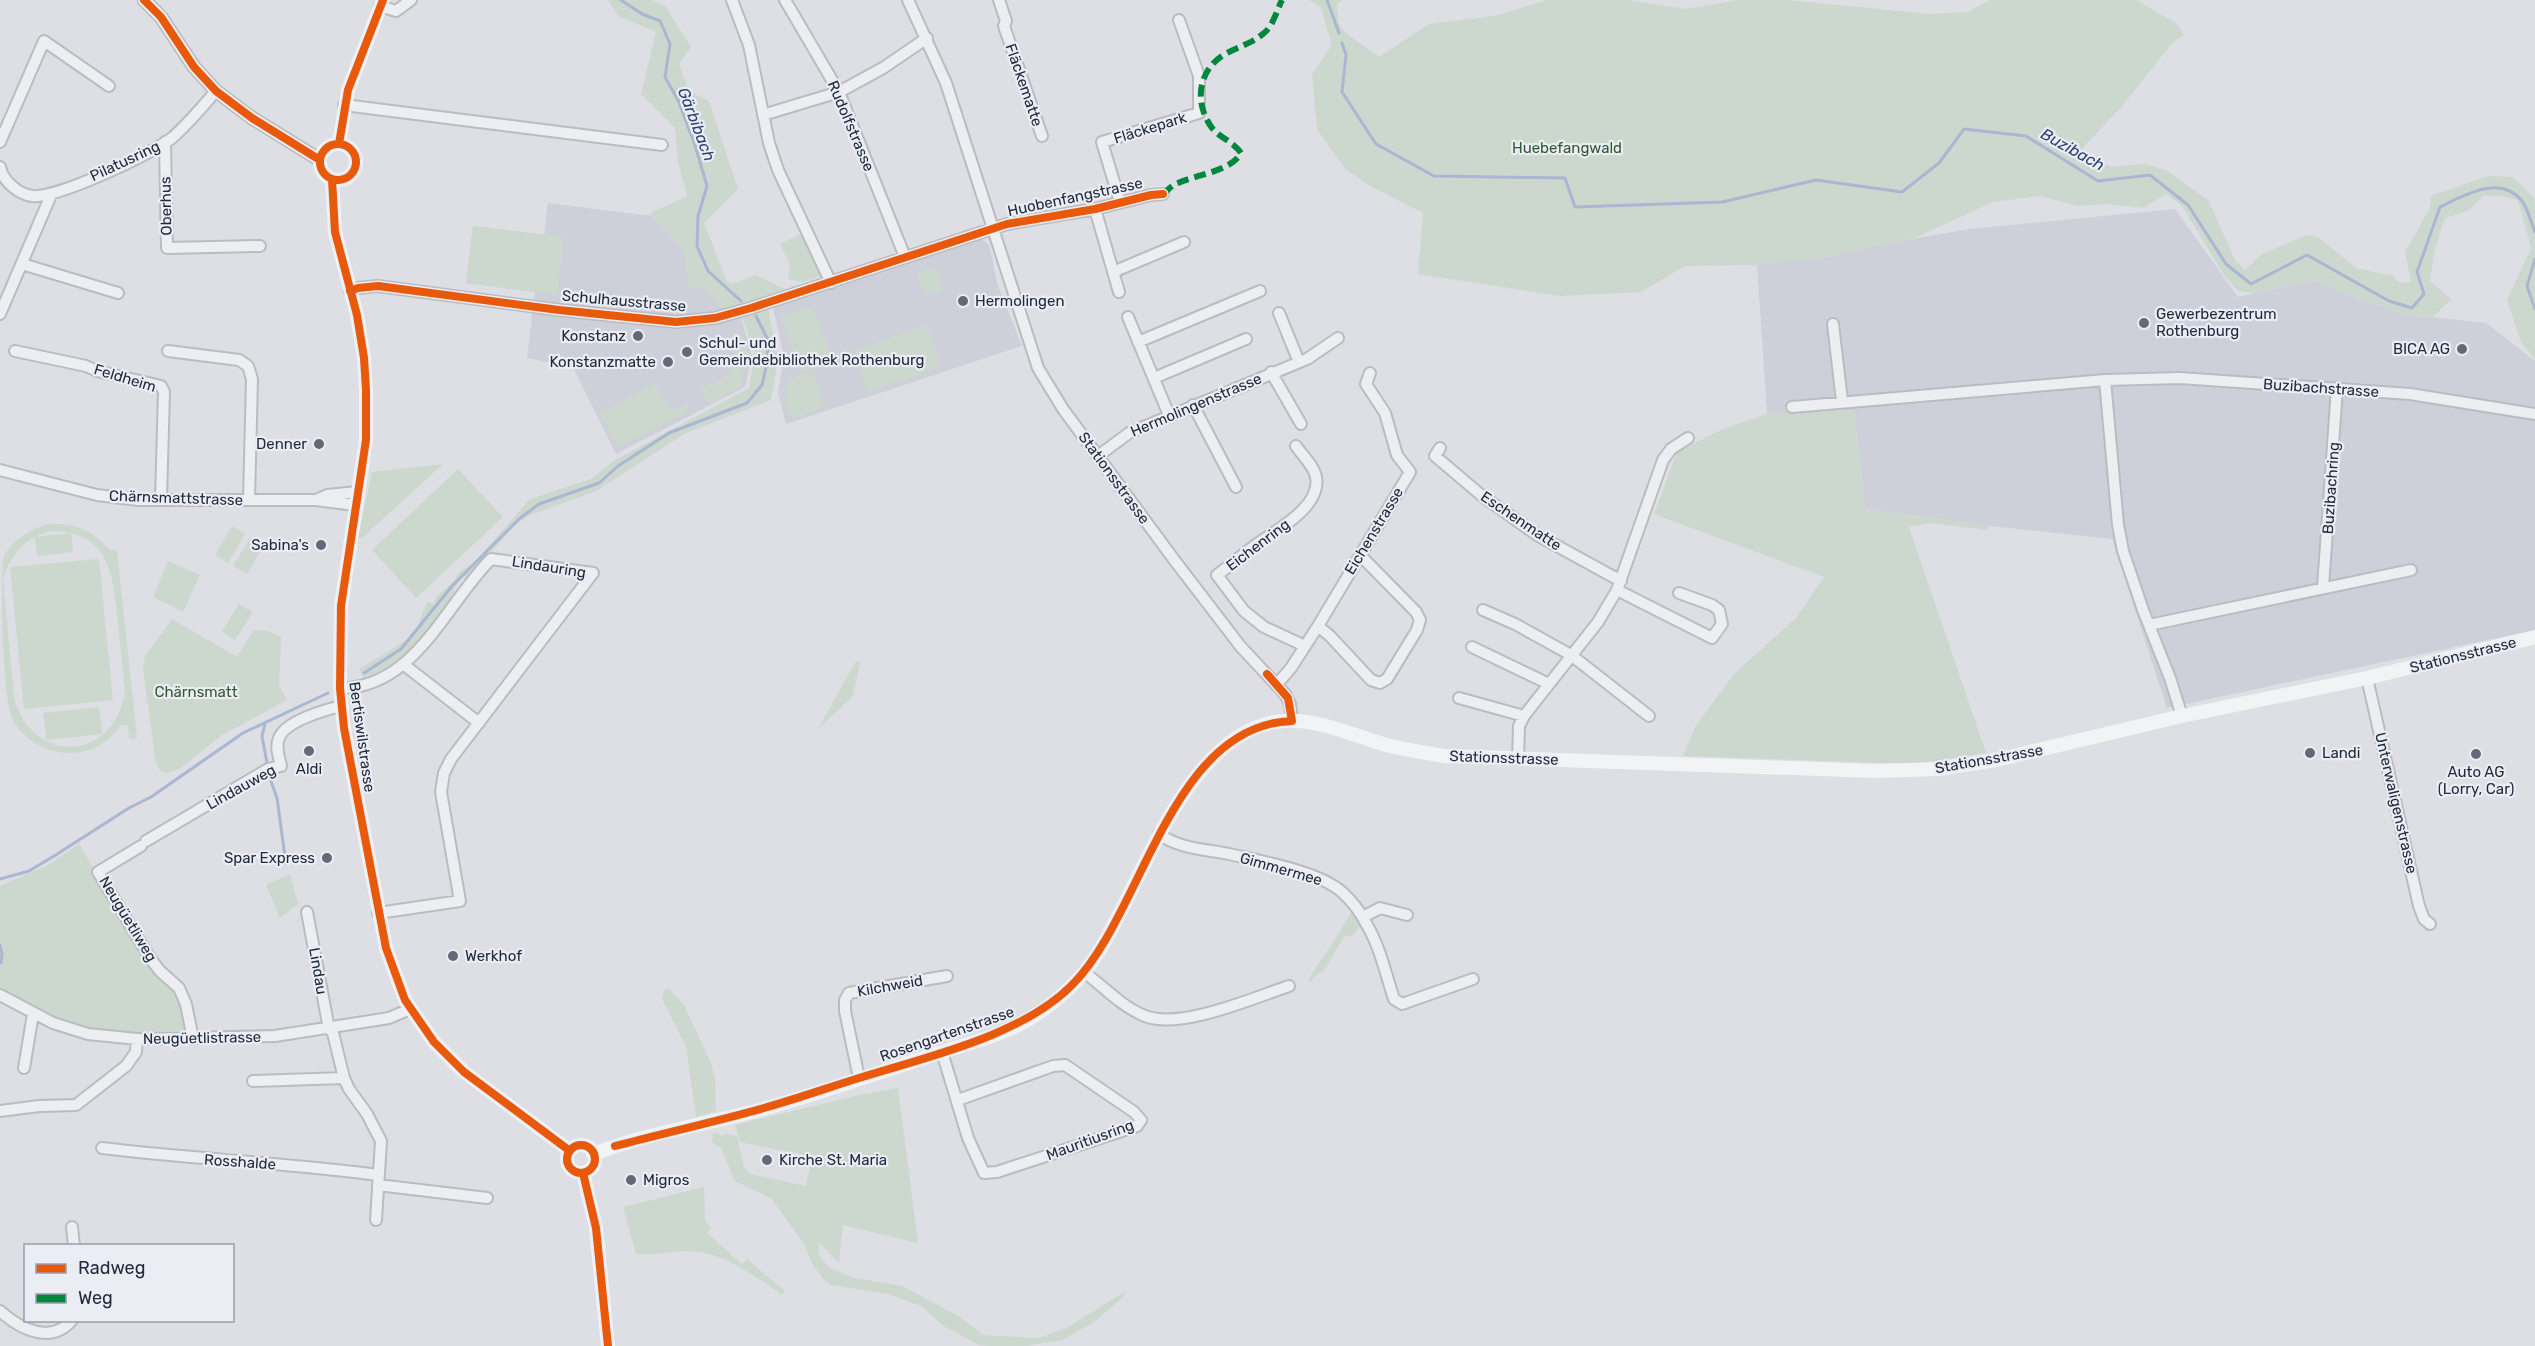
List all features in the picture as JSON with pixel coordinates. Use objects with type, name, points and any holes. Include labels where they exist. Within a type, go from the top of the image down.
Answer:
[{"type":"main road","points":[[339,144],[344,105],[382,3]]},
{"type":"main road","points":[[320,160],[326,148],[339,144],[352,152],[355,166],[347,178],[332,179]]},
{"type":"main road","name":"Bertiswilstrasse","points":[[320,160],[322,172],[332,179],[335,232],[361,336],[366,390],[366,440],[341,606],[341,706],[378,913],[390,964],[410,1009],[434,1042],[458,1067],[570,1151]]},
{"type":"main road","name":"Stationsstrasse","points":[[1292,721],[1329,726],[1402,749],[1444,756],[1915,771],[1996,760],[2182,716],[2367,678],[2535,637]]},
{"type":"main road","name":"Rosengartenstrasse","points":[[594,1154],[634,1141],[766,1108],[942,1052],[1029,1019],[1054,1002],[1084,972],[1104,944],[1159,834],[1198,776],[1231,743],[1256,728],[1292,721]]},
{"type":"main road","points":[[580,1146],[588,1148],[594,1154],[593,1166],[583,1173],[570,1168],[567,1160],[570,1151],[580,1146]]},
{"type":"main road","points":[[583,1173],[596,1228],[608,1346]]},
{"type":"street","points":[[144,0],[161,17],[194,67],[216,91],[252,118],[320,160]]},
{"type":"street","points":[[382,3],[396,10],[411,0]]},
{"type":"street","points":[[732,0],[749,45],[763,115],[778,170],[831,283]]},
{"type":"street","name":"Rudolfstrasse","points":[[785,0],[839,92],[905,257]]},
{"type":"street","name":"Stationsstrasse","points":[[908,0],[927,38],[951,98],[1038,368],[1063,409],[1241,647],[1288,698],[1292,721]]},
{"type":"street","name":"Fläckematte","points":[[999,0],[1006,21],[1004,26],[1042,136]]},
{"type":"street","name":"Fläckepark","points":[[1119,202],[1102,142],[1199,113],[1199,76],[1179,20]]},
{"type":"street","points":[[763,115],[839,92],[883,68],[927,38]]},
{"type":"street","points":[[0,142],[44,41],[109,86]]},
{"type":"street","name":"Pilatusring","points":[[0,167],[10,184],[21,193],[32,196],[51,195],[116,167],[165,142],[216,91]]},
{"type":"street","points":[[344,105],[662,145]]},
{"type":"street","name":"Oberhus","points":[[165,142],[167,248],[261,246]]},
{"type":"street","name":"Huobenfangstrasse","points":[[992,229],[1163,194]]},
{"type":"street","points":[[0,314],[51,195]]},
{"type":"street","name":"Huobenfangstrasse","points":[[1095,208],[1119,292]]},
{"type":"street","name":"Schulhausstrasse","points":[[350,291],[378,286],[581,313],[676,322],[715,318],[831,283],[992,229]]},
{"type":"street","points":[[1113,272],[1184,242]]},
{"type":"street","points":[[22,264],[118,293]]},
{"type":"street","points":[[1137,342],[1260,291]]},
{"type":"street","points":[[1279,314],[1299,362]]},
{"type":"street","points":[[1128,317],[1169,415]]},
{"type":"street","points":[[1833,324],[1842,401]]},
{"type":"street","name":"Hermolingenstrasse","points":[[1098,456],[1129,433],[1299,362],[1338,338]]},
{"type":"street","points":[[1154,378],[1246,339]]},
{"type":"street","name":"Feldheim","points":[[15,351],[87,366],[97,371],[161,386],[164,392],[161,499]]},
{"type":"street","points":[[168,351],[238,360],[249,368],[252,379],[249,500]]},
{"type":"street","points":[[1271,372],[1301,424]]},
{"type":"street","name":"Eichenstrasse","points":[[1277,684],[1291,668],[1318,626],[1410,472],[1397,454],[1385,413],[1365,384],[1370,372]]},
{"type":"street","name":"Buzibachstrasse","points":[[1792,407],[1842,401],[2105,381],[2180,378],[2410,394],[2535,414]]},
{"type":"street","points":[[2105,381],[2118,525],[2130,573],[2182,716]]},
{"type":"street","name":"Buzibachring","points":[[2323,587],[2337,388]]},
{"type":"street","points":[[1193,405],[1236,487]]},
{"type":"street","points":[[1518,759],[1520,726],[1524,716],[1598,622],[1619,586],[1663,459],[1671,449],[1688,438]]},
{"type":"street","name":"Eichenring","points":[[1296,446],[1317,478],[1316,490],[1311,500],[1288,523],[1217,575],[1244,611],[1264,627],[1305,646]]},
{"type":"street","name":"Eschenmatte","points":[[1440,448],[1435,456],[1508,516],[1619,586],[1712,638],[1722,624],[1719,610],[1712,605],[1679,593]]},
{"type":"street","name":"Chärnsmattstrasse","points":[[1,470],[97,495],[161,499],[316,500],[327,495],[356,498]]},
{"type":"street","points":[[1318,626],[1371,680],[1380,683],[1387,679],[1417,630],[1420,620],[1416,612],[1360,555]]},
{"type":"street","name":"Lindauring","points":[[340,688],[364,686],[403,664],[430,637],[491,559],[593,573],[447,765],[441,786],[442,805],[460,901],[378,913]]},
{"type":"street","points":[[2149,625],[2411,570]]},
{"type":"street","points":[[1483,610],[1515,624],[1571,656],[1649,716]]},
{"type":"street","points":[[1472,647],[1549,684]]},
{"type":"street","points":[[403,664],[479,723]]},
{"type":"street","name":"Unterwaligenstrasse","points":[[2367,678],[2419,906],[2424,919],[2430,924]]},
{"type":"street","points":[[1458,698],[1524,716]]},
{"type":"street","name":"Lindauweg","points":[[143,844],[268,769],[281,766],[277,746],[284,730],[311,716],[341,706]]},
{"type":"street","name":"Gimmermee","points":[[1159,834],[1181,846],[1264,861],[1329,883],[1342,892],[1369,927],[1397,1002],[1402,1004],[1473,979]]},
{"type":"street","name":"Neugüetliweg","points":[[143,844],[98,872],[150,958],[160,972],[179,988],[186,1004],[193,1039]]},
{"type":"street","points":[[1363,918],[1380,908],[1407,915]]},
{"type":"street","name":"Lindau","points":[[307,912],[330,1029]]},
{"type":"street","points":[[1084,972],[1143,1016],[1166,1021],[1180,1020],[1289,986]]},
{"type":"street","name":"Kilchweid","points":[[859,1078],[845,1011],[845,999],[849,993],[947,976]]},
{"type":"street","name":"Neugüetlistrasse","points":[[0,995],[33,1014],[88,1034],[137,1039],[274,1036],[389,1018],[410,1009]]},
{"type":"street","points":[[24,1068],[33,1014]]},
{"type":"street","points":[[330,1029],[348,1089],[367,1114],[381,1141],[376,1220]]},
{"type":"street","points":[[0,1111],[39,1106],[76,1105],[133,1059],[137,1039]]},
{"type":"street","name":"Mauritiusring","points":[[942,1052],[968,1138],[982,1172],[986,1174],[1137,1126],[1140,1120],[1134,1112],[1065,1065],[1053,1066],[958,1100]]},
{"type":"street","points":[[253,1081],[344,1078]]},
{"type":"street","name":"Rosshalde","points":[[102,1148],[174,1157],[301,1166],[487,1198]]},
{"type":"street","points":[[72,1227],[74,1244]]},
{"type":"street","points":[[0,1311],[13,1321],[39,1333],[62,1330],[70,1322]]},
{"type":"shaded area","name":"Konstanz","points":[[548,203],[652,216],[684,251],[690,286],[704,288],[724,310],[731,308],[741,317],[752,356],[745,387],[616,454],[573,367],[527,358],[535,292],[466,283],[473,226],[544,235]]},
{"type":"shaded area","name":"Buzibach","points":[[2175,209],[2238,297],[2311,280],[2402,314],[2486,323],[2535,361],[2535,630],[2167,708],[2112,539],[1990,526],[1865,509],[1854,410],[1767,414],[1757,265],[1970,229]]},
{"type":"shaded area","points":[[979,237],[989,245],[998,286],[1022,346],[786,424],[778,393],[784,357],[773,307]]},
{"type":"green space","points":[[608,0],[652,0],[665,6],[691,47],[679,64],[689,91],[709,101],[738,189],[704,223],[727,282],[733,284],[755,275],[785,289],[724,311],[704,288],[689,286],[683,251],[650,213],[687,196],[678,162],[675,128],[641,94],[656,32],[618,16]]},
{"type":"green space","name":"Huebefangwald","points":[[1309,0],[1343,0],[1337,4],[1339,24],[1347,34],[1379,57],[1429,24],[1494,16],[1548,0],[1627,0],[1687,9],[1738,0],[1786,0],[1931,14],[1968,12],[1990,0],[2136,0],[2176,23],[2184,35],[2173,42],[2123,105],[2082,149],[2111,167],[2144,164],[2166,170],[2208,200],[2235,260],[2245,270],[2262,254],[2307,235],[2318,237],[2356,268],[2393,276],[2400,283],[2411,282],[2405,252],[2430,208],[2431,196],[2488,176],[2513,177],[2534,198],[2535,206],[2535,359],[2521,342],[2507,300],[2531,248],[2518,200],[2501,196],[2483,196],[2468,211],[2445,218],[2434,252],[2430,281],[2451,299],[2433,317],[2402,314],[2311,280],[2253,293],[2238,291],[2224,275],[2182,206],[2166,194],[2143,208],[2107,204],[2078,206],[2040,196],[1993,202],[1917,237],[1824,258],[1757,265],[1685,266],[1641,292],[1560,296],[1418,274],[1423,213],[1372,187],[1345,169],[1317,129],[1312,74],[1332,45],[1321,8]]},
{"type":"green space","points":[[473,226],[564,237],[557,295],[466,283]]},
{"type":"green space","points":[[803,233],[823,275],[803,282],[788,279],[790,264],[780,244]]},
{"type":"green space","points":[[935,267],[943,289],[925,295],[917,273]]},
{"type":"green space","points":[[767,303],[778,359],[771,400],[686,433],[596,491],[528,516],[514,526],[469,579],[464,576],[453,590],[458,594],[417,643],[393,663],[364,679],[359,669],[410,638],[417,628],[427,602],[433,604],[436,597],[454,581],[459,572],[479,557],[530,499],[591,479],[615,460],[749,388],[755,354],[741,314]]},
{"type":"green space","points":[[813,306],[833,362],[801,372],[781,317]]},
{"type":"green space","points":[[927,325],[941,366],[868,392],[853,351]]},
{"type":"green space","points":[[735,332],[744,336],[748,353],[740,387],[709,404],[701,389],[730,374]]},
{"type":"green space","points":[[813,371],[825,407],[793,419],[784,399],[789,380]]},
{"type":"green space","points":[[655,384],[669,412],[687,404],[690,411],[617,447],[600,413]]},
{"type":"green space","points":[[1854,410],[1865,509],[1990,526],[1986,530],[1931,523],[1909,527],[1986,753],[1914,764],[1683,756],[1695,727],[1734,674],[1796,618],[1824,577],[1654,514],[1677,452],[1723,429],[1767,414]]},
{"type":"green space","points":[[443,464],[362,538],[358,538],[372,472]]},
{"type":"green space","points":[[458,469],[503,517],[416,598],[372,550]]},
{"type":"green space","points":[[48,524],[75,526],[89,532],[110,550],[117,550],[137,738],[129,739],[128,725],[122,725],[110,738],[90,750],[64,753],[39,746],[28,739],[12,718],[4,662],[2,609],[3,566],[4,555],[18,539]],"holes":[[[50,531],[70,533],[85,538],[97,547],[105,558],[110,572],[114,588],[125,692],[118,715],[106,732],[90,743],[72,747],[54,744],[37,735],[23,719],[14,697],[3,578],[15,554],[33,538]]]},
{"type":"green space","points":[[232,526],[245,534],[228,563],[215,555]]},
{"type":"green space","points":[[71,533],[73,552],[37,556],[35,537]]},
{"type":"green space","points":[[251,537],[264,545],[247,574],[233,566]]},
{"type":"green space","points":[[99,559],[113,700],[24,709],[10,567]]},
{"type":"green space","points":[[168,561],[200,575],[183,612],[153,597]]},
{"type":"green space","points":[[239,604],[253,612],[235,640],[222,632]]},
{"type":"green space","name":"Chärnsmatt","points":[[172,619],[237,657],[254,630],[268,631],[281,637],[279,686],[287,700],[222,735],[181,768],[167,773],[160,771],[156,763],[143,670],[145,656]]},
{"type":"green space","points":[[856,661],[860,663],[853,696],[818,729]]},
{"type":"green space","points":[[99,707],[102,734],[47,740],[43,713]]},
{"type":"green space","points":[[79,844],[154,970],[174,991],[183,1011],[188,1031],[185,1033],[134,1033],[89,1027],[46,1013],[0,989],[0,965],[3,956],[0,943],[0,886],[48,865]]},
{"type":"green space","points":[[290,874],[298,904],[280,918],[266,885]]},
{"type":"green space","points":[[1351,912],[1360,926],[1353,935],[1344,937],[1323,972],[1318,973],[1310,982],[1308,980]]},
{"type":"green space","points":[[669,989],[684,1005],[710,1061],[715,1078],[716,1111],[696,1117],[686,1047],[662,999],[664,990]]},
{"type":"green space","points":[[898,1088],[918,1243],[843,1225],[839,1263],[819,1242],[819,1254],[828,1267],[855,1278],[902,1286],[960,1317],[983,1335],[1039,1338],[1068,1327],[1126,1291],[1123,1297],[1094,1322],[1063,1340],[1025,1346],[980,1345],[945,1327],[921,1306],[888,1294],[831,1285],[824,1280],[812,1263],[804,1244],[772,1199],[735,1181],[721,1148],[712,1142],[713,1134],[717,1133],[722,1136],[727,1134],[737,1136],[744,1167],[750,1174],[806,1186],[812,1157],[740,1142],[735,1125],[859,1095]]},
{"type":"green space","points":[[704,1187],[705,1221],[711,1227],[707,1233],[742,1264],[747,1259],[785,1291],[782,1295],[738,1266],[713,1255],[688,1251],[636,1254],[623,1207]]},
{"type":"waterway","name":"Gärbibach","points":[[621,0],[642,14],[660,21],[670,44],[665,77],[678,100],[707,186],[698,216],[697,246],[708,271],[741,301]]},
{"type":"waterway","name":"Buzibach","points":[[1327,0],[1339,33]]},
{"type":"waterway","name":"Buzibach","points":[[1342,43],[1346,55],[1342,92],[1376,144],[1434,176],[1565,178],[1575,207],[1722,202],[1816,180],[1902,192],[1939,163],[1964,129],[2026,136],[2098,181],[2150,175],[2188,205],[2226,264],[2251,284],[2307,255],[2389,301],[2412,308],[2424,294],[2417,272],[2440,207],[2482,189],[2503,189],[2513,193],[2522,201],[2535,232]]},
{"type":"waterway","name":"Buzibach","points":[[2535,259],[2527,286],[2535,309]]},
{"type":"waterway","points":[[364,673],[401,649],[452,586],[519,519],[539,504],[599,483],[618,466],[669,433],[747,403],[762,385],[767,363],[768,340],[756,316]]},
{"type":"waterway","points":[[0,879],[29,871],[129,808],[151,797],[243,733],[328,693]]},
{"type":"waterway","points":[[265,724],[262,736],[267,763]]},
{"type":"waterway","points":[[268,773],[277,798],[286,864]]},
{"type":"waterway","points":[[0,945],[1,963]]},
{"type":"marked path","points":[[1163,194],[1176,184],[1230,164],[1241,153],[1210,125],[1202,105],[1202,84],[1205,75],[1218,59],[1267,30],[1282,0]]},
{"type":"cycle path","points":[[144,0],[161,17],[194,67],[216,91],[252,118],[320,160]]},
{"type":"cycle path","points":[[339,144],[348,90],[383,0]]},
{"type":"cycle path","points":[[338,144],[351,149],[356,162],[351,175],[338,180],[325,175],[320,162],[325,149],[338,144]]},
{"type":"cycle path","points":[[332,179],[335,232],[357,315],[364,358],[366,390],[366,440],[341,606],[340,688],[344,728],[386,948],[405,1000],[434,1042],[464,1072],[570,1151]]},
{"type":"cycle path","points":[[350,291],[378,286],[559,310],[676,322],[715,318],[1007,224],[1095,209],[1163,194]]},
{"type":"cycle path","points":[[615,1146],[764,1108],[943,1053],[1000,1031],[1051,1003],[1072,985],[1097,954],[1163,828],[1187,788],[1216,754],[1250,731],[1292,721],[1288,698],[1267,674]]},
{"type":"cycle path","points":[[581,1145],[591,1149],[595,1159],[591,1169],[581,1173],[571,1169],[567,1159],[571,1149],[581,1145]]},
{"type":"cycle path","points":[[583,1173],[596,1228],[608,1346]]},
{"type":"place","name":"Hermolingen","points":[[963,301]]},
{"type":"place","name":"Gewerbezentrum Rothenburg","points":[[2144,323]]},
{"type":"place","name":"Konstanz","points":[[638,336]]},
{"type":"place","name":"BICA AG","points":[[2462,349]]},
{"type":"place","name":"Schul- und Gemeindebibliothek Rothenburg","points":[[687,352]]},
{"type":"place","name":"Konstanzmatte","points":[[668,362]]},
{"type":"place","name":"Denner","points":[[319,444]]},
{"type":"place","name":"Sabina's","points":[[321,545]]},
{"type":"place","name":"Aldi","points":[[309,751]]},
{"type":"place","name":"Landi","points":[[2310,753]]},
{"type":"place","name":"Auto AG (Lorry, Car)","points":[[2476,754]]},
{"type":"place","name":"Spar Express","points":[[327,858]]},
{"type":"place","name":"Werkhof","points":[[453,956]]},
{"type":"place","name":"Kirche St. Maria","points":[[767,1160]]},
{"type":"place","name":"Migros","points":[[631,1180]]}]
